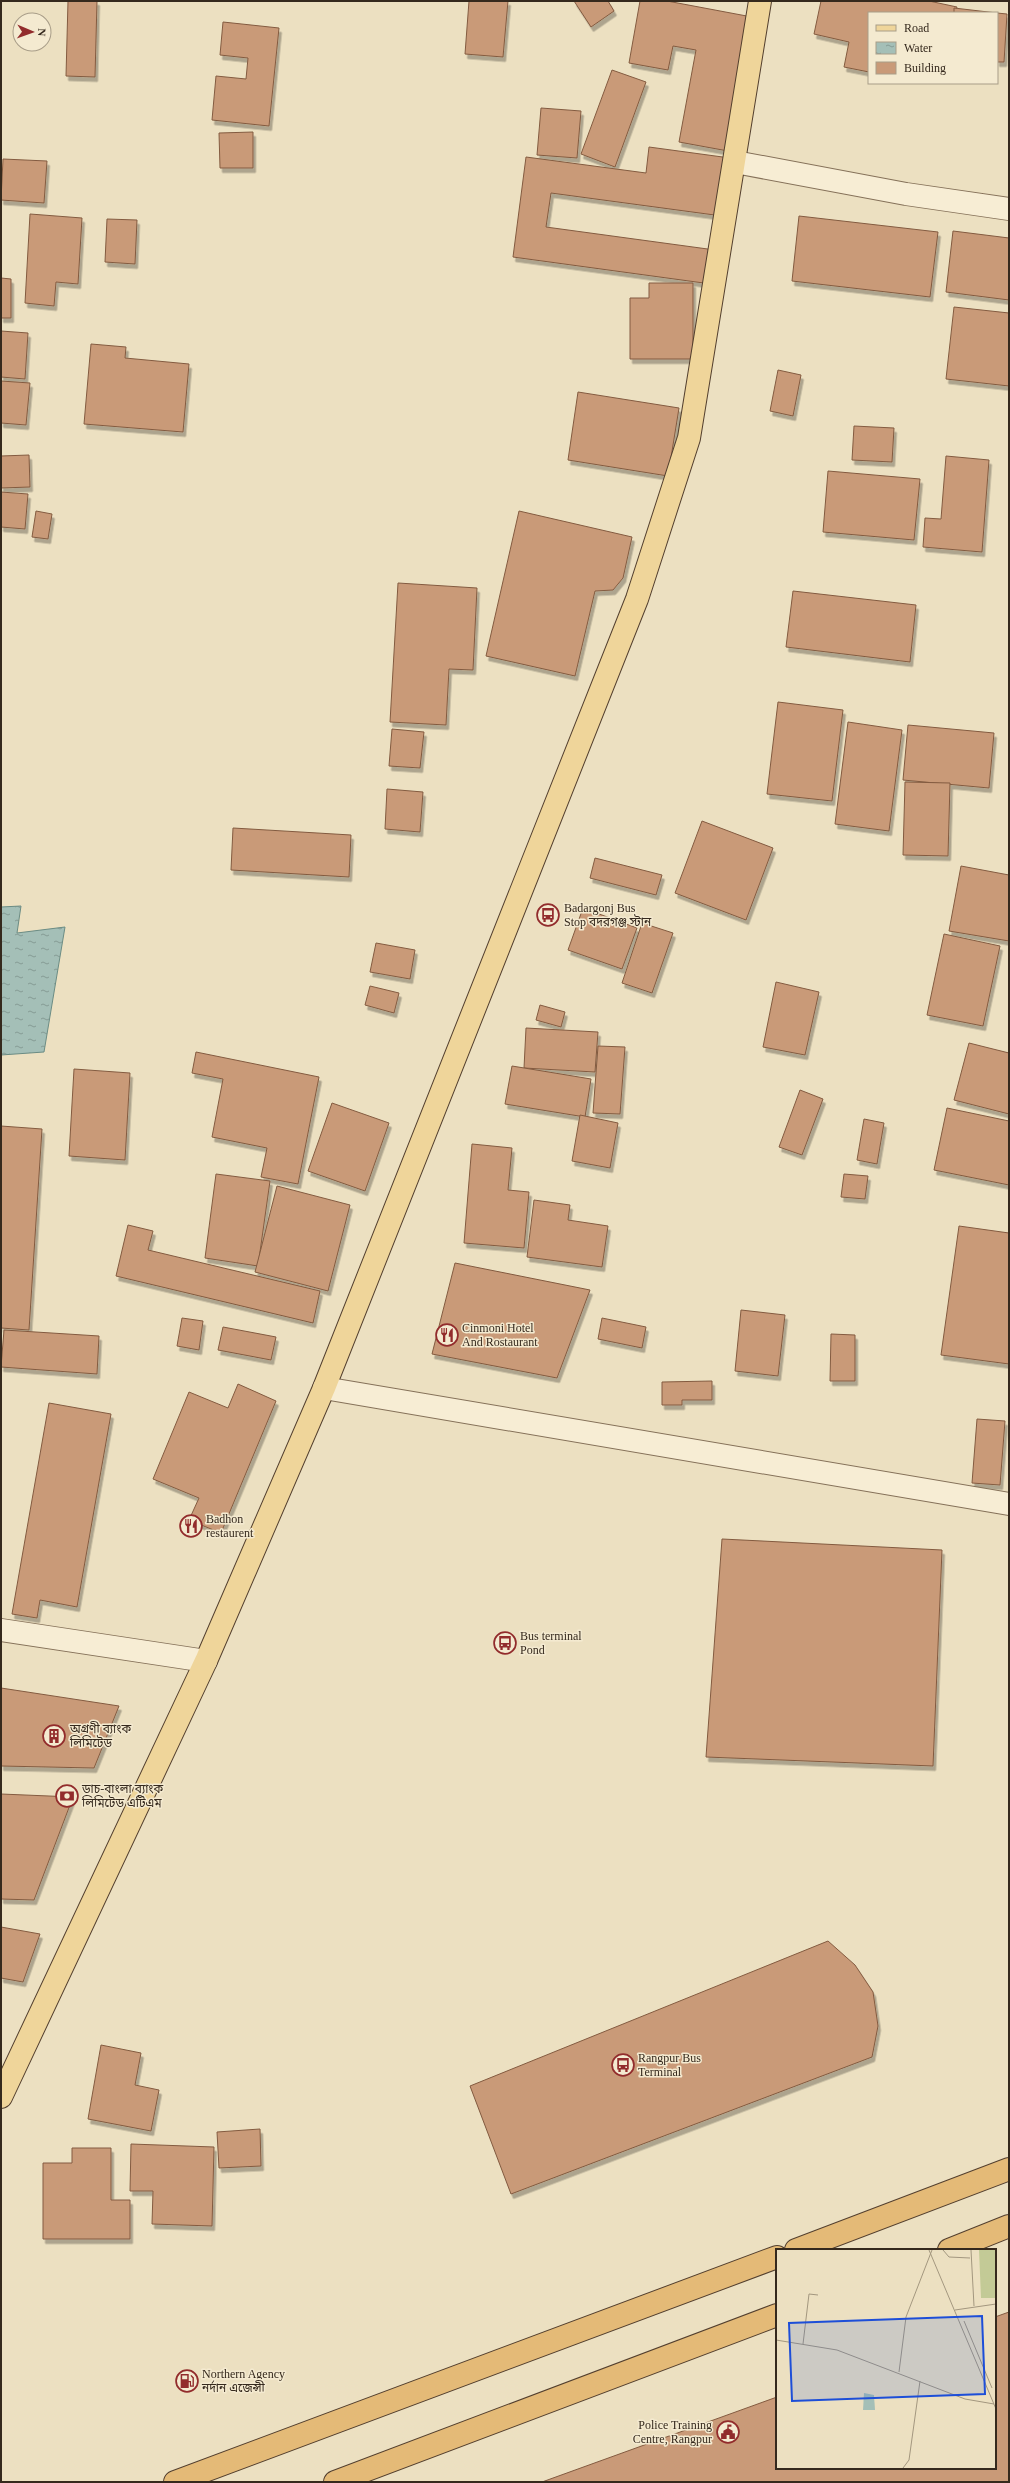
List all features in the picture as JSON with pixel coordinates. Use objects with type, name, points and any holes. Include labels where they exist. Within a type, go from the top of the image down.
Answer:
[{"type":"highway","points":[[799,2249],[1009,2169]]},
{"type":"highway","points":[[951,2249],[1009,2226]]},
{"type":"highway","points":[[175,2482],[776,2257]]},
{"type":"highway","points":[[335,2482],[776,2315]]},
{"type":"main road","points":[[1,2097],[206,1661],[324,1388],[637,599],[689,438],[760,1]]},
{"type":"street","points":[[735,162],[906,194],[1009,209]]},
{"type":"street","points":[[324,1388],[1009,1504]]},
{"type":"street","points":[[1,1630],[206,1661]]},
{"type":"water","points":[[21,906],[17,933],[65,927],[44,1052],[1,1055],[1,907]]},
{"type":"building","points":[[68,1],[97,1],[95,77],[66,76]]},
{"type":"building","points":[[469,1],[508,1],[503,57],[465,54]]},
{"type":"building","points":[[574,1],[608,1],[614,11],[591,27]]},
{"type":"building","points":[[640,1],[667,1],[752,17],[728,151],[679,142],[696,50],[673,46],[668,70],[629,63]]},
{"type":"building","points":[[821,1],[929,1],[957,7],[955,12],[868,12],[868,72],[844,67],[849,42],[814,34]]},
{"type":"building","points":[[954,8],[988,12],[954,12]]},
{"type":"building","points":[[998,13],[1007,14],[1004,62],[998,62]]},
{"type":"building","points":[[223,22],[279,28],[269,126],[212,120],[216,76],[246,79],[248,58],[220,55]]},
{"type":"building","points":[[612,70],[646,82],[615,167],[581,154]]},
{"type":"building","points":[[541,108],[581,111],[577,158],[537,155]]},
{"type":"building","points":[[253,132],[253,168],[220,168],[219,133]]},
{"type":"building","points":[[649,147],[730,158],[722,216],[551,193],[546,227],[715,250],[711,284],[513,257],[526,157],[646,173]]},
{"type":"building","points":[[3,159],[47,161],[44,203],[1,200]]},
{"type":"building","points":[[30,214],[82,218],[78,284],[56,282],[54,306],[25,303]]},
{"type":"building","points":[[799,216],[938,232],[930,297],[792,281]]},
{"type":"building","points":[[107,219],[137,220],[135,264],[105,262]]},
{"type":"building","points":[[953,231],[1009,238],[1009,300],[946,292]]},
{"type":"building","points":[[1,278],[11,279],[11,318],[1,318]]},
{"type":"building","points":[[649,283],[693,283],[693,359],[630,359],[630,298],[649,298]]},
{"type":"building","points":[[954,307],[1009,313],[1009,386],[946,379]]},
{"type":"building","points":[[1,331],[28,333],[25,379],[1,377]]},
{"type":"building","points":[[91,344],[126,347],[125,358],[189,364],[183,432],[84,424]]},
{"type":"building","points":[[778,370],[801,375],[793,416],[770,411]]},
{"type":"building","points":[[1,381],[30,383],[26,425],[1,423]]},
{"type":"building","points":[[578,392],[679,408],[668,476],[568,460]]},
{"type":"building","points":[[854,426],[894,428],[892,462],[852,460]]},
{"type":"building","points":[[29,455],[30,487],[1,488],[1,456]]},
{"type":"building","points":[[946,456],[989,460],[982,552],[923,547],[925,518],[941,519]]},
{"type":"building","points":[[828,471],[920,479],[914,540],[823,532]]},
{"type":"building","points":[[1,492],[28,494],[25,529],[1,527]]},
{"type":"building","points":[[36,511],[52,514],[48,539],[32,537]]},
{"type":"building","points":[[519,511],[632,537],[623,578],[613,590],[595,591],[575,676],[486,656]]},
{"type":"building","points":[[398,583],[477,588],[473,670],[449,669],[446,725],[390,722]]},
{"type":"building","points":[[793,591],[916,605],[910,662],[786,647]]},
{"type":"building","points":[[778,702],[843,710],[832,801],[767,794]]},
{"type":"building","points":[[848,722],[902,730],[889,831],[835,824]]},
{"type":"building","points":[[908,725],[994,733],[989,788],[903,780]]},
{"type":"building","points":[[392,729],[424,732],[420,768],[389,766]]},
{"type":"building","points":[[905,782],[950,783],[948,856],[903,855]]},
{"type":"building","points":[[387,789],[423,792],[420,832],[385,829]]},
{"type":"building","points":[[702,821],[773,848],[746,920],[675,893]]},
{"type":"building","points":[[233,828],[351,835],[349,877],[231,870]]},
{"type":"building","points":[[595,858],[662,875],[656,895],[590,878]]},
{"type":"building","points":[[961,866],[1009,875],[1009,941],[949,931]]},
{"type":"building","points":[[583,908],[637,928],[622,969],[568,950]]},
{"type":"building","points":[[642,923],[673,933],[652,993],[622,983]]},
{"type":"building","points":[[944,934],[1000,946],[983,1026],[927,1015]]},
{"type":"building","points":[[376,943],[415,950],[410,979],[370,972]]},
{"type":"building","points":[[776,982],[819,992],[805,1055],[763,1047]]},
{"type":"building","points":[[370,986],[399,993],[394,1013],[365,1005]]},
{"type":"building","points":[[540,1005],[565,1012],[561,1027],[536,1020]]},
{"type":"building","points":[[526,1028],[598,1032],[595,1072],[524,1068]]},
{"type":"building","points":[[969,1043],[1009,1053],[1009,1114],[954,1100]]},
{"type":"building","points":[[598,1046],[625,1047],[620,1114],[593,1113]]},
{"type":"building","points":[[196,1052],[319,1077],[298,1184],[261,1177],[267,1148],[212,1137],[223,1079],[192,1073]]},
{"type":"building","points":[[512,1066],[591,1079],[585,1117],[505,1104]]},
{"type":"building","points":[[74,1069],[130,1073],[125,1160],[69,1156]]},
{"type":"building","points":[[800,1090],[823,1099],[802,1155],[779,1147]]},
{"type":"building","points":[[332,1103],[389,1123],[365,1191],[308,1171]]},
{"type":"building","points":[[947,1108],[1009,1121],[1009,1185],[934,1170]]},
{"type":"building","points":[[580,1115],[618,1123],[610,1168],[572,1161]]},
{"type":"building","points":[[864,1119],[884,1123],[877,1164],[857,1160]]},
{"type":"building","points":[[1,1126],[42,1129],[29,1330],[1,1328]]},
{"type":"building","points":[[472,1144],[512,1148],[508,1190],[529,1192],[524,1248],[464,1243]]},
{"type":"building","points":[[216,1174],[270,1181],[258,1266],[205,1258]]},
{"type":"building","points":[[844,1174],[868,1176],[865,1199],[841,1197]]},
{"type":"building","points":[[277,1186],[350,1205],[328,1291],[255,1272]]},
{"type":"building","points":[[534,1200],[570,1205],[568,1220],[608,1226],[602,1267],[527,1257]]},
{"type":"building","points":[[128,1225],[153,1231],[148,1250],[320,1291],[313,1323],[116,1276]]},
{"type":"building","points":[[959,1226],[1009,1233],[1009,1364],[941,1355]]},
{"type":"building","points":[[455,1263],[590,1290],[557,1378],[432,1354]]},
{"type":"building","points":[[741,1310],[785,1315],[778,1376],[735,1371]]},
{"type":"building","points":[[182,1318],[203,1321],[199,1350],[177,1346]]},
{"type":"building","points":[[602,1318],[646,1327],[642,1348],[598,1339]]},
{"type":"building","points":[[223,1327],[276,1337],[271,1360],[218,1350]]},
{"type":"building","points":[[4,1330],[99,1336],[97,1374],[1,1367]]},
{"type":"building","points":[[831,1334],[855,1335],[855,1381],[830,1381]]},
{"type":"building","points":[[712,1381],[712,1400],[682,1400],[682,1405],[662,1405],[662,1382]]},
{"type":"building","points":[[238,1384],[276,1401],[221,1533],[189,1520],[199,1498],[153,1479],[189,1392],[228,1408]]},
{"type":"building","points":[[49,1403],[111,1414],[77,1607],[40,1600],[37,1618],[12,1614]]},
{"type":"building","points":[[977,1419],[1005,1421],[1000,1485],[972,1483]]},
{"type":"building","points":[[722,1539],[942,1550],[933,1766],[706,1757]]},
{"type":"building","name":"অগ্রণী ব্যাংক লিমিটেড","points":[[1,1688],[119,1706],[94,1768],[1,1766]]},
{"type":"building","points":[[1,1794],[73,1797],[34,1900],[1,1899]]},
{"type":"building","points":[[1,1927],[40,1934],[23,1982],[1,1978]]},
{"type":"building","points":[[828,1941],[855,1965],[873,1992],[878,2026],[872,2057],[511,2194],[470,2086]]},
{"type":"building","points":[[101,2045],[141,2053],[135,2085],[159,2090],[151,2131],[88,2119]]},
{"type":"building","points":[[260,2129],[261,2166],[219,2168],[217,2132]]},
{"type":"building","points":[[131,2144],[214,2147],[212,2226],[152,2224],[153,2191],[130,2191]]},
{"type":"building","points":[[72,2148],[111,2148],[111,2200],[130,2200],[130,2239],[43,2239],[43,2163],[72,2163]]},
{"type":"building","name":"Police Training Centre, Rangpur","points":[[1009,2312],[1009,2482],[542,2482],[776,2397],[776,2469],[996,2469],[996,2317]]},
{"type":"place","name":"Badargonj Bus Stop বদরগঞ্জ স্টান","points":[[548,915]]},
{"type":"place","name":"Cinmoni Hotel And Rostaurant","points":[[447,1335]]},
{"type":"place","name":"Badhon restaurent","points":[[191,1526]]},
{"type":"place","name":"Bus terminal Pond","points":[[505,1643]]},
{"type":"place","name":"অগ্রণী ব্যাংক লিমিটেড","points":[[54,1736]]},
{"type":"place","name":"ডাচ-বাংলা ব্যাংক লিমিটেড এটিএম","points":[[67,1796]]},
{"type":"place","name":"Rangpur Bus Terminal","points":[[623,2065]]},
{"type":"place","name":"Northern Agency নর্দান এজেন্সী","points":[[187,2381]]},
{"type":"place","name":"Police Training Centre, Rangpur","points":[[728,2432]]}]
